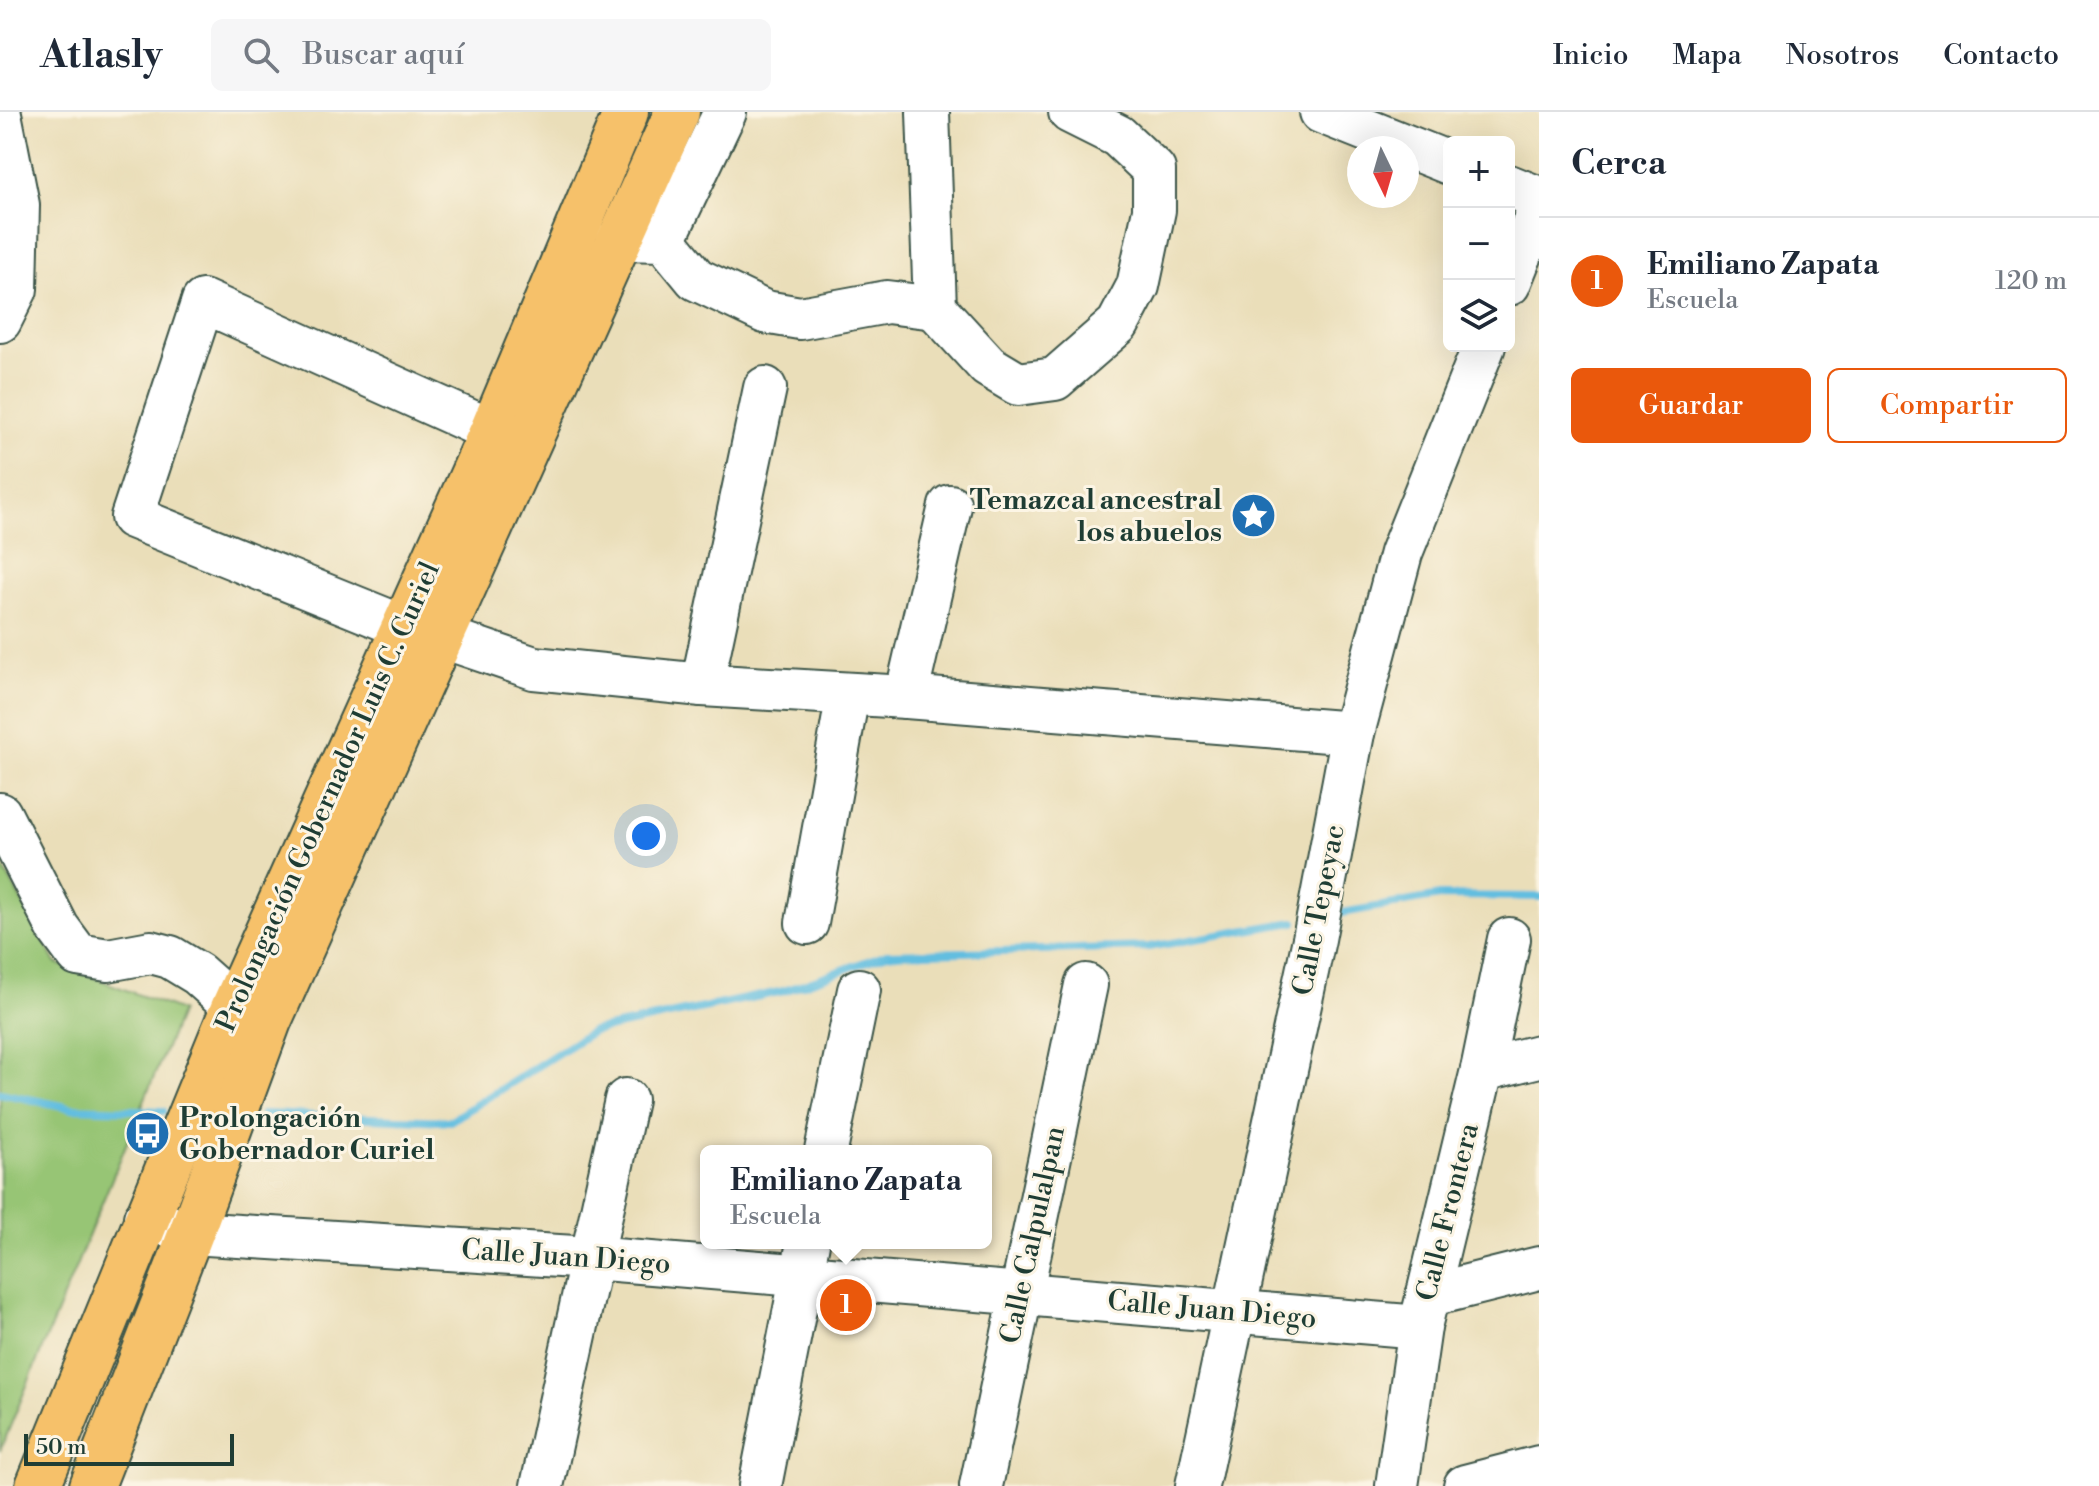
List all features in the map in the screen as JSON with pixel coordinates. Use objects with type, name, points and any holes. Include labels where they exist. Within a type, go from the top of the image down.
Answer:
[{"type":"main road","name":"Prolongación Gobernador Luis C. Curiel","points":[[423,632],[492,431],[626,112]]},
{"type":"main road","name":"Prolongación Gobernador Luis C. Curiel","points":[[38,1486],[145,1218],[251,1014],[423,632],[618,239],[677,112]]},
{"type":"main road","name":"Prolongación Gobernador Luis C. Curiel","points":[[92,1486],[191,1233],[251,1014]]},
{"type":"street","points":[[664,240],[725,112]]},
{"type":"street","points":[[928,112],[935,308],[988,366],[1018,384],[1055,379],[1118,324],[1138,286],[1154,210],[1154,170],[1118,136],[1070,112]]},
{"type":"street","points":[[1321,112],[1443,161]]},
{"type":"street","points":[[0,114],[18,205],[16,289],[0,321]]},
{"type":"street","points":[[1515,188],[1539,198]]},
{"type":"street","points":[[1511,280],[1539,209]]},
{"type":"street","points":[[618,239],[664,240],[696,279],[765,312],[800,318],[887,302],[935,308]]},
{"type":"street","points":[[492,431],[203,301],[132,517],[423,632],[534,668],[702,685],[906,697],[1353,733]]},
{"type":"street","name":"Calle Tepeyac","points":[[1197,1486],[1314,939],[1353,733],[1401,553],[1482,352]]},
{"type":"street","points":[[702,685],[765,388]]},
{"type":"street","points":[[906,697],[950,506]]},
{"type":"street","points":[[807,923],[848,694]]},
{"type":"street","points":[[0,814],[58,928],[78,955],[108,960],[151,952],[170,957],[251,1014]]},
{"type":"street","name":"Calle Frontera","points":[[1397,1486],[1424,1312],[1482,1070],[1509,939]]},
{"type":"street","name":"Calle Calpulalpan","points":[[981,1486],[1086,985]]},
{"type":"street","points":[[827,1145],[859,990]]},
{"type":"street","points":[[1482,1070],[1539,1056]]},
{"type":"street","points":[[542,1486],[626,1100]]},
{"type":"street","name":"Calle Juan Diego","points":[[145,1218],[191,1233],[591,1258],[805,1259],[1021,1294],[1235,1312],[1424,1312],[1539,1268]]},
{"type":"street","points":[[760,1486],[805,1259]]},
{"type":"street","points":[[1465,1486],[1539,1467]]},
{"type":"green space","points":[[0,862],[56,963],[181,1011],[0,1451]]},
{"type":"waterway","points":[[1342,913],[1440,896],[1539,897]]},
{"type":"waterway","points":[[263,1114],[450,1121],[593,1031],[784,991],[887,954],[1149,947],[1294,922]]},
{"type":"waterway","points":[[0,1093],[72,1108],[163,1111]]},
{"type":"place","name":"Temazcal ancestral los abuelos","points":[[1253,516]]},
{"type":"place","name":"Prolongación Gobernador Curiel","points":[[148,1134]]},
{"type":"place","name":"Emiliano Zapata","points":[[846,1305]]}]
